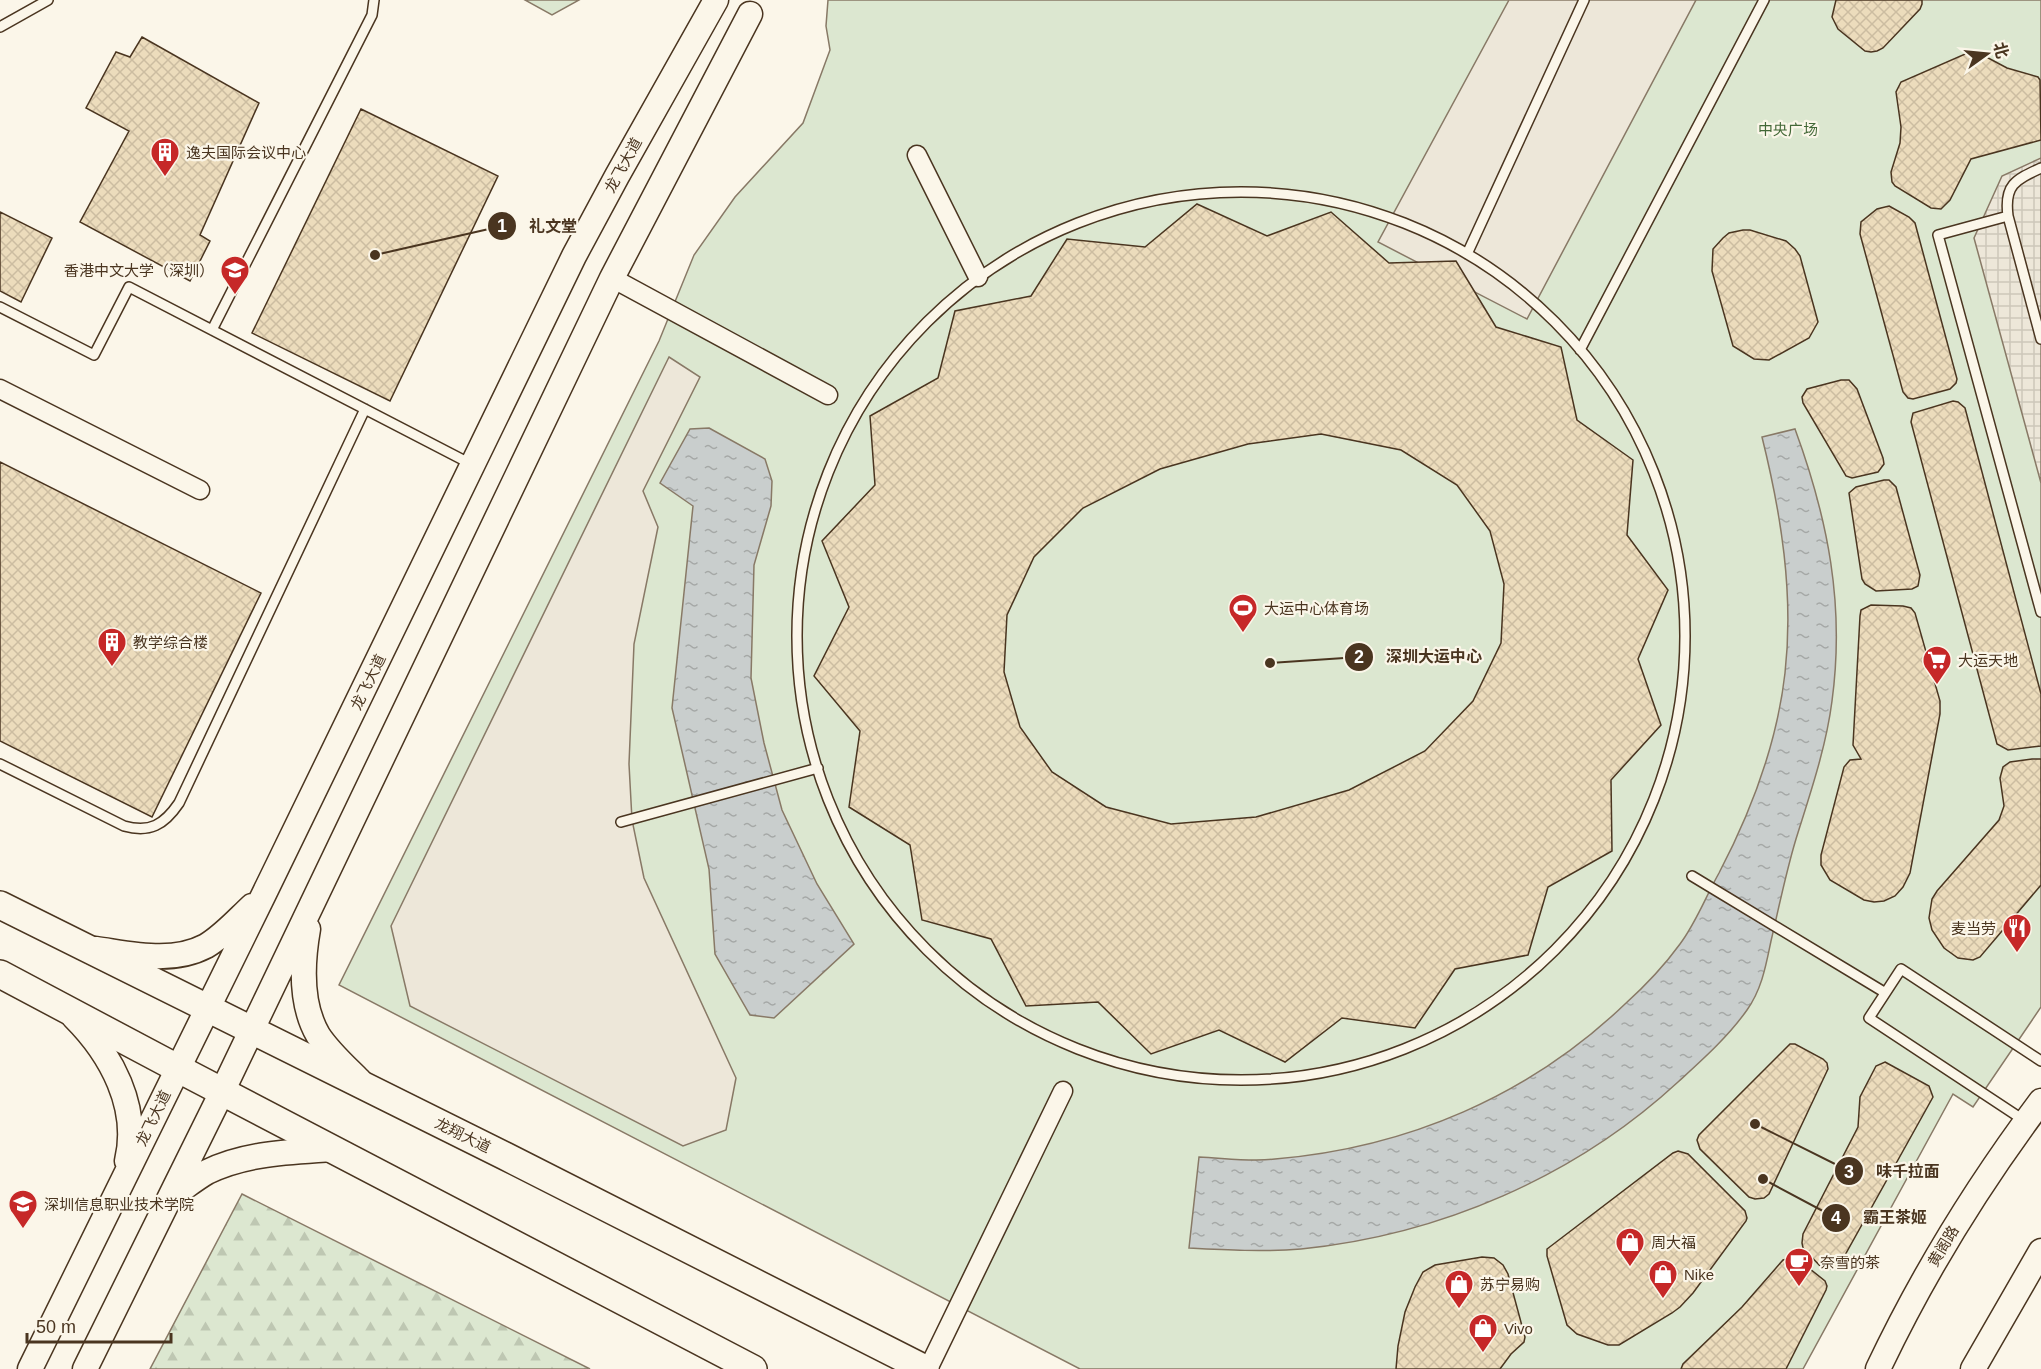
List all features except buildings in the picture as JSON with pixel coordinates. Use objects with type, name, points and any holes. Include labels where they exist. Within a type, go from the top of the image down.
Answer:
[{"type":"main road","name":"龙飞大道","points":[[30,1369],[574,256],[716,0]]},
{"type":"main road","points":[[85,1369],[312,906],[612,278],[750,14]]},
{"type":"main road","points":[[87,948],[159,957],[184,954],[206,945],[221,934],[264,894]]},
{"type":"main road","name":"龙翔大道","points":[[0,905],[926,1369]]},
{"type":"main road","points":[[312,906],[303,976],[308,1007],[318,1034],[337,1059],[368,1088]]},
{"type":"main road","points":[[0,974],[753,1369]]},
{"type":"main road","points":[[66,1009],[92,1035],[110,1060],[122,1092],[130,1123],[130,1147],[120,1186]]},
{"type":"main road","name":"黄阁路","points":[[1878,1369],[1938,1254],[1980,1186],[2041,1101]]},
{"type":"main road","points":[[170,1197],[207,1172],[239,1161],[279,1152],[331,1149]]},
{"type":"main road","points":[[1972,1369],[2041,1251]]},
{"type":"street","points":[[917,155],[978,277]]},
{"type":"street","points":[[612,278],[828,395]]},
{"type":"street","points":[[0,388],[201,490]]},
{"type":"street","points":[[926,1369],[1063,1091]]},
{"type":"lane","points":[[0,27],[48,0]]},
{"type":"lane","points":[[212,330],[372,15],[374,0]]},
{"type":"lane","points":[[1467,254],[1584,0]]},
{"type":"lane","points":[[1580,350],[1764,0]]},
{"type":"lane","points":[[2041,168],[2018,179],[2010,188],[2007,202],[2008,216],[2041,339]]},
{"type":"lane","points":[[1219,191],[1256,191],[1330,200],[1401,221],[1467,254],[1528,297],[1555,322],[1602,379],[1640,442],[1666,511],[1675,546],[1681,583],[1684,647],[1681,693],[1675,729],[1660,783],[1641,828],[1617,874],[1573,932],[1542,964],[1492,1004],[1461,1023],[1396,1054],[1361,1065],[1317,1075],[1254,1082],[1181,1077],[1146,1071],[1076,1049],[1012,1017],[955,975],[912,933],[882,896],[862,866],[830,801],[818,768],[802,696],[798,623],[801,586],[806,550],[820,496],[840,445],[857,413],[877,382],[923,325],[978,277],[1009,256],[1075,223],[1110,210],[1146,201],[1219,191]]},
{"type":"lane","points":[[2008,216],[1938,235],[2041,612]]},
{"type":"lane","points":[[0,307],[94,355],[129,287],[473,465]]},
{"type":"lane","points":[[0,764],[124,826],[136,829],[148,828],[170,816],[365,409]]},
{"type":"lane","points":[[621,822],[818,768]]},
{"type":"lane","points":[[1692,876],[1884,993]]},
{"type":"lane","points":[[2025,1121],[1869,1018],[1901,969],[2041,1061]]},
{"type":"green space","points":[[525,0],[579,0],[552,15]]},
{"type":"green space","name":"中央广场","points":[[828,0],[2041,0],[2041,1007],[1973,1107],[1953,1094],[1803,1369],[1080,1369],[339,985],[659,341],[694,255],[735,197],[803,123],[830,50],[826,26]]},
{"type":"green space","points":[[242,1194],[590,1369],[150,1369]]},
{"type":"shaded area","points":[[1509,0],[1696,0],[1527,319],[1378,242]]},
{"type":"shaded area","points":[[2041,158],[2041,483],[1974,238],[2002,176]]},
{"type":"shaded area","points":[[669,357],[700,377],[643,491],[658,527],[634,644],[629,764],[632,820],[644,878],[736,1078],[726,1130],[683,1146],[410,1006],[391,926]]},
{"type":"water","points":[[709,428],[765,459],[772,481],[771,506],[754,565],[751,678],[764,743],[782,810],[817,884],[854,944],[774,1018],[750,1015],[715,954],[709,869],[672,708],[693,506],[660,483],[690,429]]},
{"type":"water","points":[[1795,429],[1817,496],[1831,563],[1835,596],[1835,665],[1832,701],[1822,753],[1789,864],[1763,977],[1747,1010],[1732,1030],[1705,1057],[1638,1116],[1595,1146],[1550,1173],[1503,1196],[1454,1215],[1353,1242],[1287,1250],[1189,1248],[1199,1157],[1266,1160],[1324,1153],[1372,1143],[1464,1112],[1507,1091],[1588,1037],[1647,983],[1686,936],[1742,825],[1761,776],[1776,725],[1785,673],[1787,583],[1780,524],[1762,437]]},
{"type":"place","name":"逸夫国际会议中心","points":[[165,178]]},
{"type":"place","name":"礼文堂","points":[[375,255]]},
{"type":"place","name":"香港中文大学（深圳）","points":[[235,296]]},
{"type":"place","name":"大运中心体育场","points":[[1243,634]]},
{"type":"place","name":"深圳大运中心","points":[[1270,663]]},
{"type":"place","name":"教学综合楼","points":[[112,668]]},
{"type":"place","name":"大运天地","points":[[1937,686]]},
{"type":"place","name":"麦当劳","points":[[2017,954]]},
{"type":"place","name":"味千拉面","points":[[1755,1124]]},
{"type":"place","name":"霸王茶姬","points":[[1763,1179]]},
{"type":"place","name":"深圳信息职业技术学院","points":[[23,1230]]},
{"type":"place","name":"周大福","points":[[1630,1268]]},
{"type":"place","name":"奈雪的茶","points":[[1799,1288]]},
{"type":"place","name":"Nike","points":[[1663,1300]]},
{"type":"place","name":"苏宁易购","points":[[1459,1310]]},
{"type":"place","name":"Vivo","points":[[1483,1354]]}]
